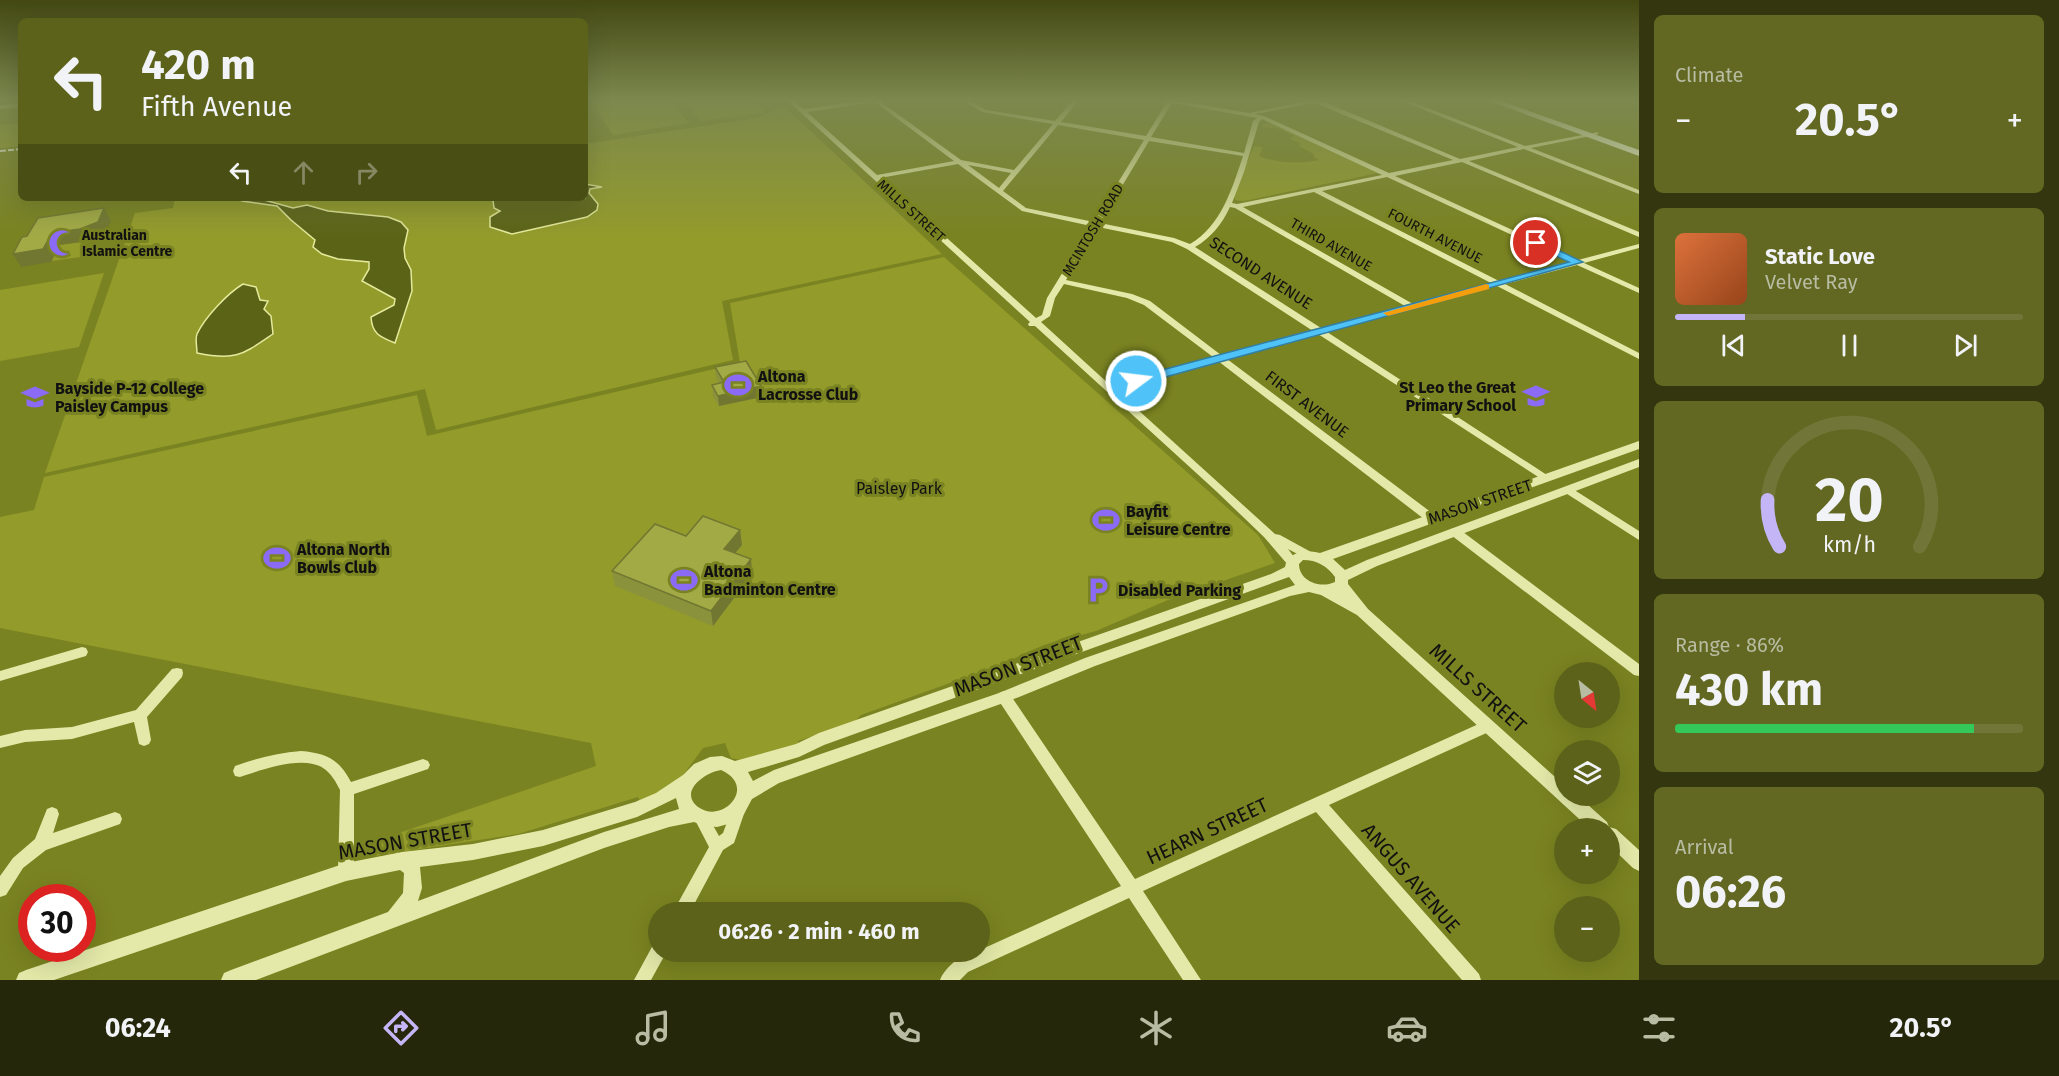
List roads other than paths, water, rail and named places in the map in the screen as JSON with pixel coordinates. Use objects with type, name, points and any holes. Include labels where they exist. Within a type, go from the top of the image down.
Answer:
[{"type":"street","name":"MILLS STREET","points":[[840,146],[1268,534],[1291,566],[1297,579],[1363,613],[1554,785]]},
{"type":"street","name":"SECOND AVENUE","points":[[939,146],[1024,210],[1174,240],[1190,247],[1546,479]]},
{"type":"street","points":[[999,192],[1037,146]]},
{"type":"street","name":"MCINTOSH ROAD","points":[[1035,323],[1046,316],[1051,298],[1144,146]]},
{"type":"street","points":[[1189,146],[1246,155]]},
{"type":"street","points":[[1190,247],[1200,242],[1233,205],[1249,146]]},
{"type":"street","points":[[1325,146],[1639,291]]},
{"type":"street","points":[[1426,146],[1639,235]]},
{"type":"street","points":[[1521,146],[1639,192]]},
{"type":"street","points":[[1233,205],[1531,146]]},
{"type":"street","points":[[874,177],[960,162],[1015,172]]},
{"type":"street","name":"FOURTH AVENUE","points":[[1315,190],[1639,356]]},
{"type":"street","name":"THIRD AVENUE","points":[[1233,205],[1412,306]]},
{"type":"street","points":[[1108,388],[1639,246]]},
{"type":"street","name":"FIRST AVENUE","points":[[1062,281],[1138,299],[1220,358],[1432,519]]},
{"type":"street","name":"MCINTOSH ROAD","points":[[1026,315],[1051,298]]},
{"type":"street","name":"MASON STREET","points":[[736,768],[799,750],[819,740],[1276,577],[1291,566],[1295,558],[1314,556],[1432,519],[1639,445]]},
{"type":"street","name":"MASON STREET","points":[[742,801],[774,777],[1004,697],[1090,662],[1288,591],[1337,588],[1342,581],[1372,563],[1639,463]]},
{"type":"street","points":[[1546,479],[1568,490],[1639,536]]},
{"type":"street","points":[[1455,532],[1639,671]]},
{"type":"street","name":"MILLS STREET","points":[[1268,534],[1335,566],[1363,613]]},
{"type":"street","points":[[1078,647],[1090,662]]},
{"type":"street","points":[[0,676],[82,652]]},
{"type":"street","points":[[0,742],[25,736],[72,733],[140,715],[177,674]]},
{"type":"street","points":[[1004,697],[1192,980]]},
{"type":"street","points":[[140,715],[144,740]]},
{"type":"street","name":"HEARN STREET","points":[[948,980],[962,966],[1488,726]]},
{"type":"street","points":[[240,771],[284,758],[305,756],[336,768],[347,790],[346,872]]},
{"type":"street","points":[[687,902],[718,845],[729,838],[742,801],[745,779],[736,768],[722,763],[708,764],[695,770],[687,781],[684,795],[685,802],[718,845]]},
{"type":"street","points":[[347,790],[423,765]]},
{"type":"street","name":"MASON STREET","points":[[26,980],[346,872],[402,861],[473,852],[543,838],[637,809],[662,798],[687,781]]},
{"type":"street","points":[[231,980],[259,975],[382,922],[604,840],[669,819],[698,816],[717,819],[733,813],[742,801]]},
{"type":"street","name":"ANGUS AVENUE","points":[[1318,803],[1473,980]]},
{"type":"street","name":"MILLS STREET","points":[[1577,806],[1590,818]]},
{"type":"street","points":[[41,844],[52,814]]},
{"type":"street","points":[[0,889],[18,863],[41,844],[115,819]]},
{"type":"street","points":[[1620,844],[1639,862]]},
{"type":"street","points":[[382,922],[408,904],[413,894],[412,868],[402,861]]},
{"type":"street","points":[[642,980],[653,962]]},
{"type":"railway","points":[[0,151],[18,149]]},
{"type":"place","name":"Australian Islamic Centre","points":[[62,243]]},
{"type":"place","name":"Altona Lacrosse Club","points":[[738,385]]},
{"type":"place","name":"St Leo the Great Primary School","points":[[1536,396]]},
{"type":"place","name":"Bayside P-12 College Paisley Campus","points":[[35,397]]},
{"type":"place","name":"Bayfit Leisure Centre","points":[[1106,520]]},
{"type":"place","name":"Altona North Bowls Club","points":[[277,558]]},
{"type":"place","name":"Altona Badminton Centre","points":[[684,580]]},
{"type":"place","name":"Disabled Parking","points":[[1098,590]]},
{"type":"park label","name":"Paisley Park","points":[[899,488]]}]
